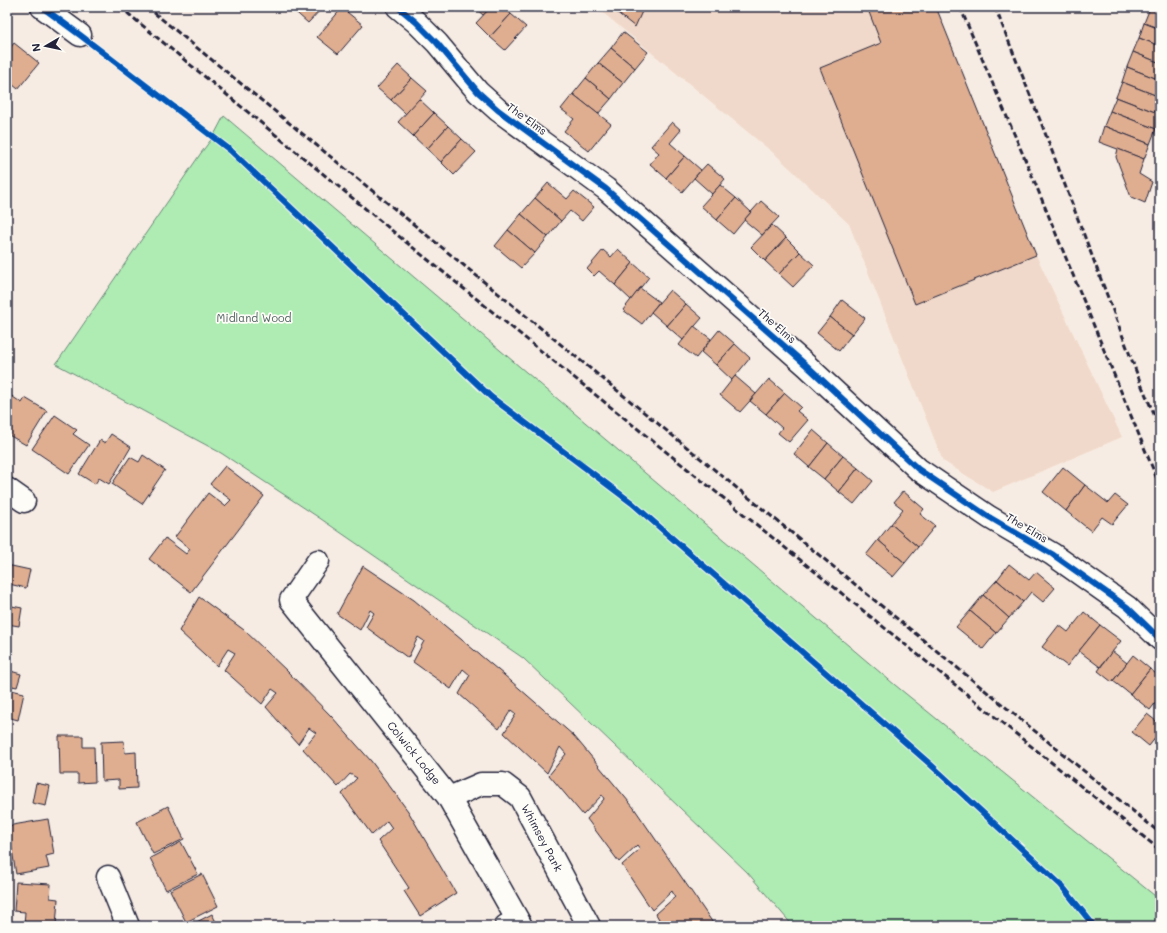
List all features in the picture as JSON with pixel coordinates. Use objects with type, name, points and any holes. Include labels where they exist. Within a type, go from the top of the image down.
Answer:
[{"type":"street","points":[[42,7],[80,34]]},
{"type":"street","name":"The Elms","points":[[398,7],[437,43],[478,92],[498,110],[606,189],[806,365],[918,468],[988,517],[1052,554],[1127,607],[1160,638]]},
{"type":"street","name":"Colwick Lodge","points":[[318,561],[291,600],[450,798],[515,924]]},
{"type":"street","name":"Whimsey Park","points":[[450,798],[481,784],[503,784],[520,797],[590,926]]},
{"type":"street","points":[[108,877],[128,926]]},
{"type":"shaded area","points":[[596,7],[936,7],[1036,255],[1122,437],[993,492],[943,461],[849,224],[777,156]]},
{"type":"green space","name":"Midland Wood","points":[[224,116],[895,685],[1160,900],[1160,926],[793,926],[747,872],[523,658],[321,519],[221,453],[56,364],[213,137]]},
{"type":"building","points":[[290,7],[323,7],[308,23]]},
{"type":"building","points":[[474,7],[491,7],[483,15]]},
{"type":"building","points":[[491,7],[503,7],[511,14],[490,37],[476,23]]},
{"type":"building","points":[[610,7],[644,7],[635,27]]},
{"type":"building","points":[[867,7],[936,7],[1036,255],[915,304],[820,68],[881,43]]},
{"type":"building","points":[[1160,7],[1160,12],[1150,8]]},
{"type":"building","points":[[342,8],[363,25],[338,54],[317,37]]},
{"type":"building","points":[[1150,8],[1160,12],[1160,29],[1144,23]]},
{"type":"building","points":[[511,14],[526,27],[505,50],[490,37]]},
{"type":"building","points":[[1144,23],[1160,29],[1160,46],[1139,38]]},
{"type":"building","points":[[623,32],[648,52],[635,68],[611,48]]},
{"type":"building","points":[[1139,38],[1160,46],[1160,63],[1133,52]]},
{"type":"building","points":[[14,43],[39,63],[18,89],[7,80],[7,52]]},
{"type":"building","points":[[611,48],[635,68],[623,83],[598,63]]},
{"type":"building","points":[[1133,52],[1160,63],[1160,80],[1127,67]]},
{"type":"building","points":[[598,63],[623,83],[611,99],[586,78]]},
{"type":"building","points":[[398,65],[412,78],[391,100],[377,88]]},
{"type":"building","points":[[1127,67],[1160,80],[1160,97],[1122,82]]},
{"type":"building","points":[[412,78],[427,91],[406,114],[391,100]]},
{"type":"building","points":[[586,78],[611,99],[598,114],[573,94]]},
{"type":"building","points":[[1122,82],[1160,97],[1160,114],[1116,97]]},
{"type":"building","points":[[573,94],[611,124],[589,151],[564,131],[574,119],[561,109]]},
{"type":"building","points":[[1116,97],[1160,114],[1156,129],[1110,111]]},
{"type":"building","points":[[419,99],[434,113],[413,136],[398,122]]},
{"type":"building","points":[[1110,111],[1156,129],[1150,144],[1104,126]]},
{"type":"building","points":[[434,113],[448,126],[427,149],[413,136]]},
{"type":"building","points":[[672,122],[681,130],[670,143],[685,156],[666,178],[650,164],[659,153],[651,146]]},
{"type":"building","points":[[448,126],[462,139],[441,162],[427,149]]},
{"type":"building","points":[[1104,126],[1150,144],[1144,159],[1099,142]]},
{"type":"building","points":[[462,139],[476,152],[454,175],[441,162]]},
{"type":"building","points":[[1118,149],[1144,159],[1139,174],[1152,182],[1145,203],[1131,197],[1116,157]]},
{"type":"building","points":[[685,156],[701,170],[682,192],[666,178]]},
{"type":"building","points":[[707,164],[725,179],[712,194],[694,178]]},
{"type":"building","points":[[548,183],[567,199],[574,191],[594,207],[582,221],[570,211],[561,221],[535,198]]},
{"type":"building","points":[[720,185],[736,198],[717,220],[701,206]]},
{"type":"building","points":[[535,198],[561,221],[548,237],[521,214]]},
{"type":"building","points":[[736,198],[751,212],[733,234],[717,220]]},
{"type":"building","points":[[761,201],[779,217],[762,235],[744,220]]},
{"type":"building","points":[[521,214],[548,237],[535,253],[508,230]]},
{"type":"building","points":[[772,225],[786,238],[765,261],[751,247]]},
{"type":"building","points":[[508,230],[535,253],[521,268],[495,246]]},
{"type":"building","points":[[786,238],[800,252],[779,274],[765,261]]},
{"type":"building","points":[[618,249],[633,263],[615,285],[599,271],[594,276],[587,269],[603,250],[611,257]]},
{"type":"building","points":[[800,252],[814,265],[793,287],[779,274]]},
{"type":"building","points":[[633,263],[649,277],[631,300],[615,285]]},
{"type":"building","points":[[640,288],[659,302],[642,324],[623,310]]},
{"type":"building","points":[[670,290],[686,304],[667,326],[651,312]]},
{"type":"building","points":[[842,300],[865,318],[852,334],[830,317]]},
{"type":"building","points":[[686,304],[702,318],[683,340],[667,326]]},
{"type":"building","points":[[830,317],[852,334],[839,351],[817,333]]},
{"type":"building","points":[[694,326],[711,339],[696,358],[679,345]]},
{"type":"building","points":[[719,330],[735,344],[716,365],[701,352]]},
{"type":"building","points":[[735,344],[750,358],[732,380],[716,365]]},
{"type":"building","points":[[735,376],[756,394],[740,412],[720,395]]},
{"type":"building","points":[[769,379],[785,393],[766,414],[750,401]]},
{"type":"building","points":[[7,393],[22,403],[25,398],[47,411],[26,445],[7,434]]},
{"type":"building","points":[[785,393],[801,407],[797,411],[808,420],[789,442],[778,433],[782,428],[766,414]]},
{"type":"building","points":[[55,415],[77,430],[73,434],[89,445],[69,474],[32,449]]},
{"type":"building","points":[[813,430],[828,443],[809,467],[794,454]]},
{"type":"building","points":[[111,434],[131,447],[109,484],[99,478],[95,484],[79,474],[100,440],[105,443]]},
{"type":"building","points":[[828,443],[843,456],[824,479],[809,467]]},
{"type":"building","points":[[143,455],[165,470],[142,504],[112,484],[130,457],[139,462]]},
{"type":"building","points":[[843,456],[858,468],[839,492],[824,479]]},
{"type":"building","points":[[225,466],[264,496],[191,592],[149,559],[165,538],[186,554],[190,549],[175,537],[208,493],[225,506],[231,500],[210,484]]},
{"type":"building","points":[[1063,467],[1085,485],[1066,511],[1043,492]]},
{"type":"building","points":[[858,468],[873,481],[854,504],[839,492]]},
{"type":"building","points":[[1085,485],[1108,503],[1115,495],[1128,505],[1112,524],[1102,517],[1091,531],[1066,511]]},
{"type":"building","points":[[903,491],[924,509],[920,514],[935,526],[918,547],[891,524],[903,509],[894,502]]},
{"type":"building","points":[[891,524],[918,547],[905,563],[878,540]]},
{"type":"building","points":[[878,540],[905,563],[893,577],[866,555]]},
{"type":"building","points":[[1009,564],[1029,580],[1036,572],[1055,588],[1043,602],[1031,592],[1023,602],[997,580]]},
{"type":"building","points":[[7,565],[30,570],[26,588],[9,584],[7,593]]},
{"type":"building","points":[[363,566],[414,600],[574,736],[634,808],[715,926],[663,926],[656,914],[675,897],[672,891],[652,910],[622,865],[640,849],[637,845],[619,862],[587,819],[604,799],[602,795],[583,815],[549,775],[566,754],[560,747],[547,773],[504,733],[516,714],[511,710],[499,729],[459,694],[470,675],[463,669],[451,689],[413,662],[424,641],[418,637],[408,658],[366,627],[374,613],[370,610],[360,630],[337,614]]},
{"type":"building","points":[[997,580],[1023,602],[1009,618],[983,595]]},
{"type":"building","points":[[983,595],[1009,618],[996,633],[970,611]]},
{"type":"building","points":[[199,597],[244,630],[332,717],[371,761],[408,811],[456,893],[420,916],[404,891],[409,888],[378,841],[392,828],[387,821],[372,835],[342,794],[357,778],[350,774],[338,787],[303,749],[316,733],[309,728],[298,744],[266,707],[278,693],[272,689],[262,704],[224,670],[235,653],[228,649],[217,666],[179,631]]},
{"type":"building","points":[[7,605],[22,608],[19,626],[7,624]]},
{"type":"building","points":[[970,611],[996,633],[983,649],[956,627]]},
{"type":"building","points":[[1084,612],[1100,625],[1067,666],[1042,647],[1059,625],[1068,632]]},
{"type":"building","points":[[1100,625],[1121,641],[1100,667],[1079,651]]},
{"type":"building","points":[[1112,651],[1127,663],[1112,682],[1098,671]]},
{"type":"building","points":[[1133,655],[1150,669],[1130,694],[1113,681]]},
{"type":"building","points":[[1150,669],[1160,677],[1160,697],[1150,710],[1130,694]]},
{"type":"building","points":[[7,670],[21,674],[17,687],[7,685]]},
{"type":"building","points":[[7,689],[24,693],[18,720],[7,717]]},
{"type":"building","points":[[1147,714],[1160,724],[1160,732],[1149,746],[1132,732]]},
{"type":"building","points":[[59,736],[83,736],[83,747],[94,747],[95,782],[78,783],[78,774],[60,774]]},
{"type":"building","points":[[124,741],[125,753],[136,752],[137,788],[119,789],[119,780],[102,781],[101,742]]},
{"type":"building","points":[[36,783],[50,786],[46,806],[32,803]]},
{"type":"building","points":[[168,806],[184,839],[153,854],[137,822]]},
{"type":"building","points":[[48,819],[54,854],[46,856],[49,868],[16,874],[11,844],[7,845],[7,826]]},
{"type":"building","points":[[181,842],[198,874],[166,890],[150,858]]},
{"type":"building","points":[[202,874],[218,906],[186,922],[170,890]]},
{"type":"building","points":[[16,882],[51,884],[50,898],[58,899],[56,926],[24,926],[25,912],[14,911]]},
{"type":"building","points":[[212,914],[218,926],[189,926]]},
{"type":"railway","points":[[120,7],[406,242],[1160,850]]},
{"type":"railway","points":[[147,7],[1160,833]]},
{"type":"railway","points":[[960,7],[1033,178],[1160,486]]},
{"type":"railway","points":[[995,7],[1042,125],[1141,384],[1160,428]]},
{"type":"cycle path","points":[[42,7],[230,150],[491,397],[632,503],[930,764],[1061,885],[1094,926]]},
{"type":"cycle path","points":[[398,7],[437,43],[478,92],[498,110],[606,189],[806,365],[918,469],[989,517],[1052,554],[1127,607],[1160,639]]}]
